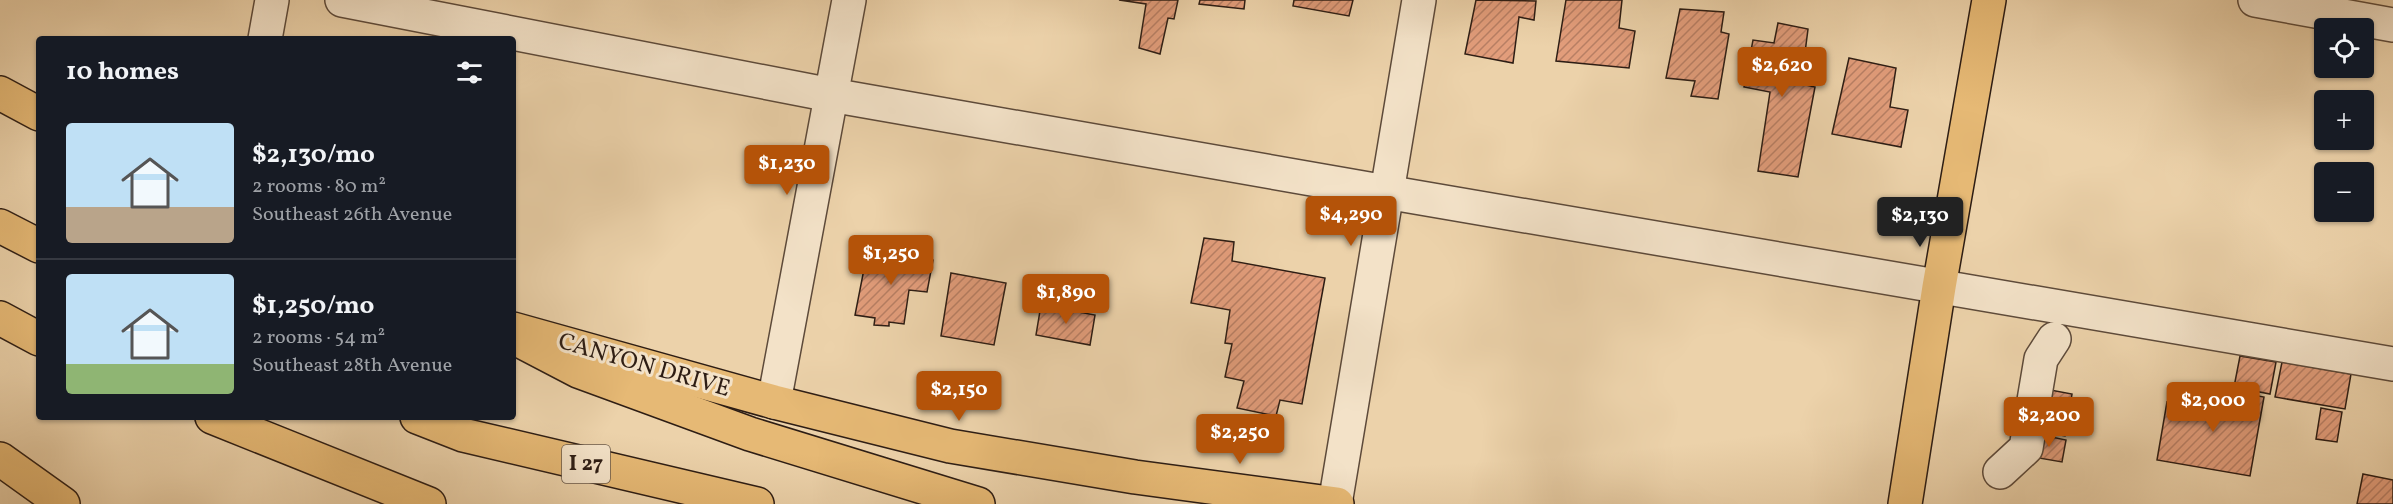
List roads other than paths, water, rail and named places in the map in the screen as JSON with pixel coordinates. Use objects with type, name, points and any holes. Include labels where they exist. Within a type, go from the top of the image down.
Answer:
[{"type":"main road","points":[[1905,504],[1939,287],[1989,0]]},
{"type":"main road","points":[[0,93],[36,112]]},
{"type":"main road","points":[[0,226],[36,244]]},
{"type":"main road","points":[[0,318],[36,337]]},
{"type":"main road","name":"CANYON DRIVE","points":[[516,330],[774,402],[950,446],[1135,477],[1336,504]]},
{"type":"main road","points":[[516,339],[578,371],[750,434],[978,504]]},
{"type":"main road","points":[[219,420],[429,504]]},
{"type":"main road","name":"I 27","points":[[425,420],[463,435],[757,504]]},
{"type":"main road","points":[[0,459],[62,504]]},
{"type":"main road","points":[[0,472],[62,504]]},
{"type":"street","points":[[266,36],[272,0]]},
{"type":"street","points":[[342,0],[831,95],[2393,364]]},
{"type":"street","points":[[774,402],[849,0]]},
{"type":"street","points":[[1336,504],[1419,0]]},
{"type":"street","points":[[2255,0],[2393,25]]},
{"type":"street","points":[[2000,472],[2026,448],[2042,359],[2054,339]]}]
